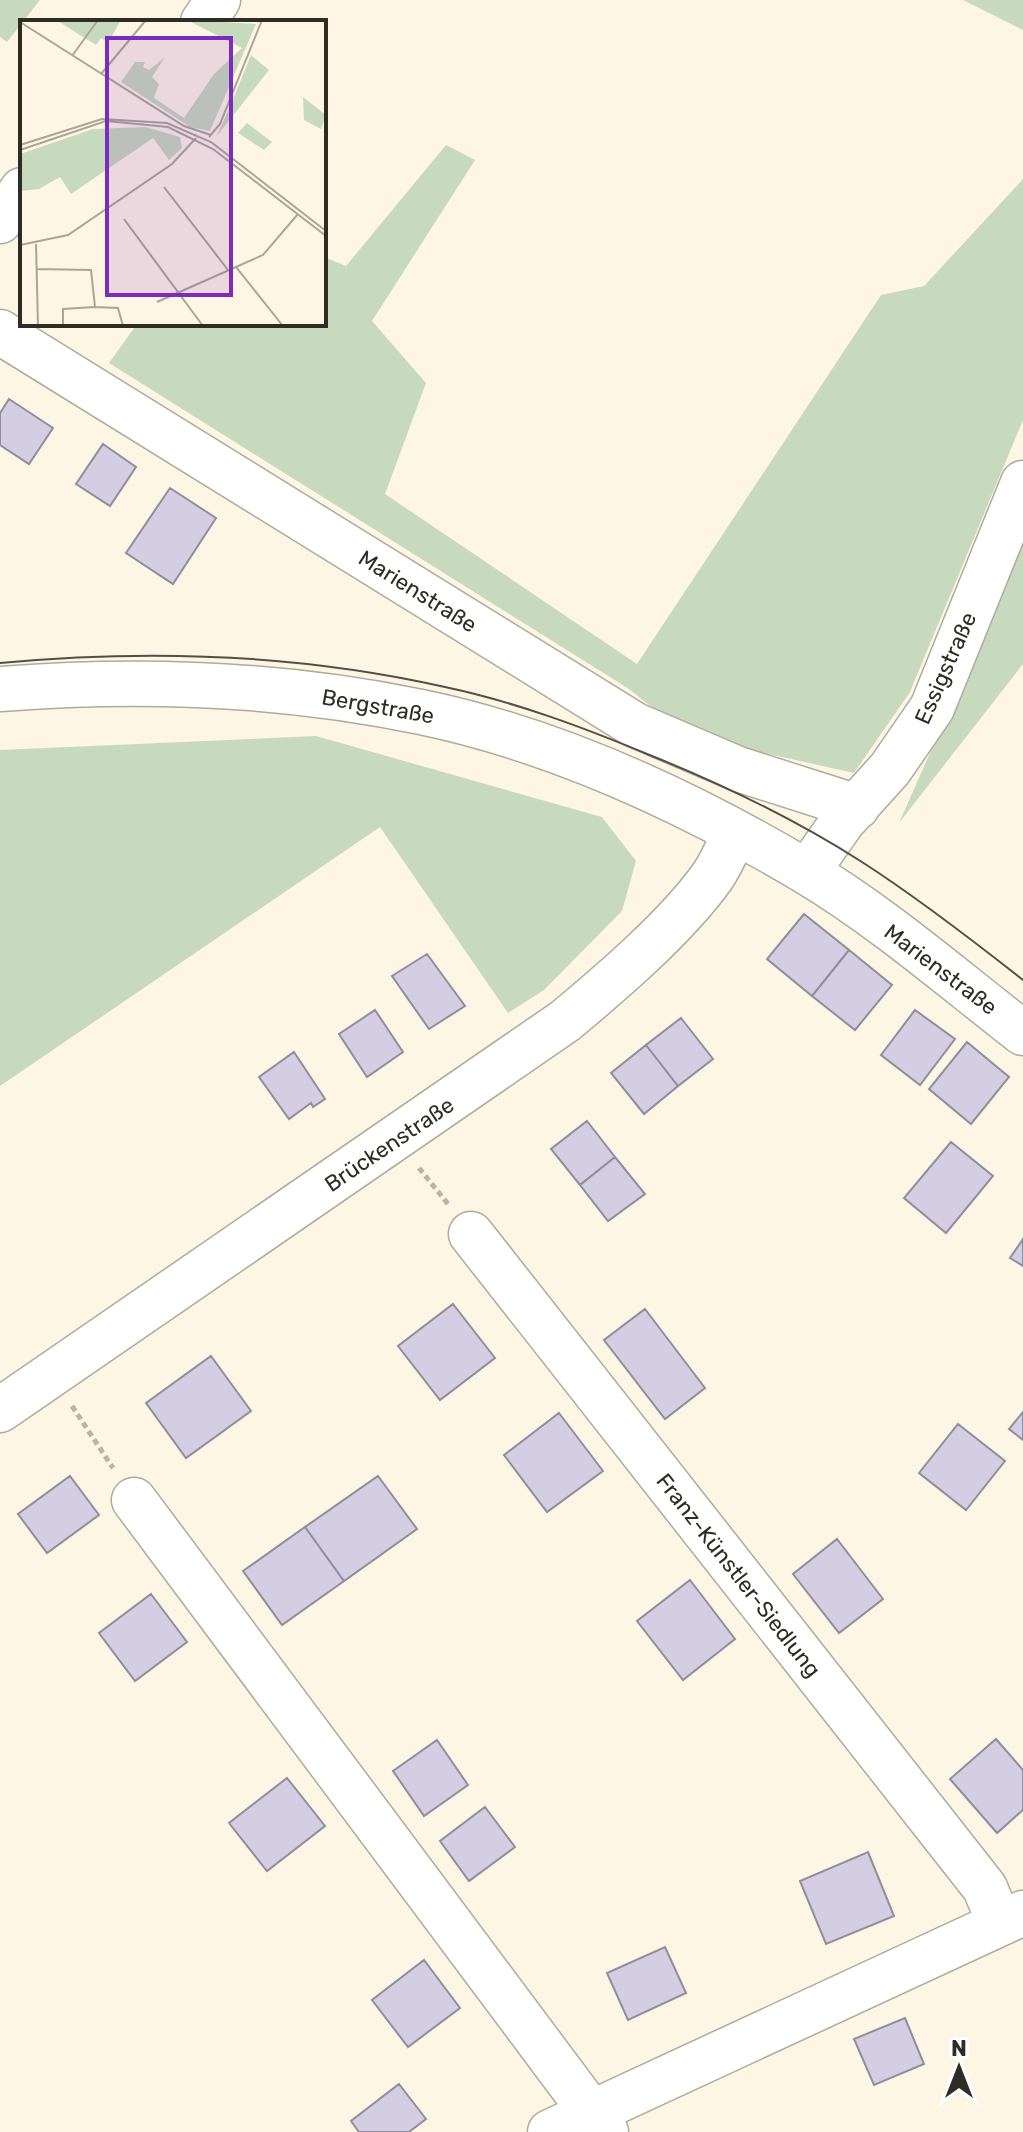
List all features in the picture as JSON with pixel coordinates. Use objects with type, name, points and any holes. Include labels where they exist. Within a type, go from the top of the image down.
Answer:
[{"type":"street","points":[[204,20],[218,0]]},
{"type":"street","points":[[0,221],[20,193]]},
{"type":"street","name":"Marienstraße","points":[[0,332],[635,725],[738,769],[857,807]]},
{"type":"street","name":"Essigstraße","points":[[807,872],[827,842],[890,769],[932,708],[1023,483]]},
{"type":"street","name":"Bergstraße","points":[[0,689],[151,682],[239,686],[330,696],[422,712],[506,734],[587,763],[735,832]]},
{"type":"street","name":"Marienstraße","points":[[735,832],[807,872],[876,920],[1023,1033]]},
{"type":"street","name":"Brückenstraße","points":[[0,1410],[565,1021],[640,954],[700,893],[714,875],[735,832]]},
{"type":"street","name":"Franz-Künstler-Siedlung","points":[[462,1223],[1011,1917],[600,2123],[550,2132]]},
{"type":"street","points":[[134,1500],[600,2123]]},
{"type":"path","points":[[434,1188],[462,1223]]},
{"type":"path","points":[[51,1376],[134,1500]]},
{"type":"green space","points":[[0,0],[40,0],[24,20],[20,20],[20,25],[7,42],[0,37]]},
{"type":"green space","points":[[963,0],[1023,0],[1023,30]]},
{"type":"green space","points":[[446,145],[475,160],[372,321],[426,383],[385,494],[637,664],[881,295],[924,286],[1023,179],[1023,420],[910,692],[854,773],[688,736],[629,689],[109,363],[136,326],[326,326],[326,258],[346,266]]},
{"type":"green space","points":[[1023,543],[1023,664],[899,823]]},
{"type":"green space","points":[[316,736],[602,817],[636,861],[622,911],[544,990],[508,1013],[380,827],[0,1086],[0,750]]},
{"type":"building","points":[[9,399],[53,428],[29,464],[0,445],[0,413]]},
{"type":"building","points":[[103,444],[136,467],[110,506],[76,484]]},
{"type":"building","points":[[170,488],[216,518],[173,584],[126,553]]},
{"type":"building","points":[[804,914],[849,950],[812,996],[767,959]]},
{"type":"building","points":[[849,950],[892,985],[855,1030],[812,996]]},
{"type":"building","points":[[427,954],[465,1006],[429,1029],[392,976]]},
{"type":"building","points":[[375,1010],[403,1052],[367,1077],[339,1034]]},
{"type":"building","points":[[915,1010],[955,1039],[920,1085],[881,1055]]},
{"type":"building","points":[[681,1018],[713,1059],[678,1086],[646,1045]]},
{"type":"building","points":[[967,1042],[1009,1077],[971,1124],[929,1089]]},
{"type":"building","points":[[646,1045],[678,1086],[644,1114],[611,1073]]},
{"type":"building","points":[[294,1052],[325,1099],[313,1107],[311,1103],[289,1119],[259,1077]]},
{"type":"building","points":[[587,1121],[615,1157],[580,1185],[551,1149]]},
{"type":"building","points":[[951,1142],[993,1176],[946,1233],[904,1198]]},
{"type":"building","points":[[615,1157],[645,1194],[608,1221],[580,1185]]},
{"type":"building","points":[[1023,1239],[1023,1266],[1010,1258]]},
{"type":"building","points":[[453,1304],[495,1358],[440,1400],[398,1346]]},
{"type":"building","points":[[645,1309],[705,1388],[665,1419],[604,1340]]},
{"type":"building","points":[[211,1356],[251,1411],[186,1458],[146,1403]]},
{"type":"building","points":[[1023,1412],[1023,1440],[1009,1429]]},
{"type":"building","points":[[559,1413],[603,1471],[547,1512],[504,1455]]},
{"type":"building","points":[[958,1424],[1005,1461],[966,1510],[919,1473]]},
{"type":"building","points":[[70,1476],[99,1515],[47,1553],[18,1514]]},
{"type":"building","points":[[378,1476],[417,1529],[344,1581],[305,1527]]},
{"type":"building","points":[[305,1527],[344,1581],[282,1625],[243,1571]]},
{"type":"building","points":[[837,1539],[883,1599],[839,1633],[793,1574]]},
{"type":"building","points":[[690,1580],[735,1639],[683,1680],[637,1621]]},
{"type":"building","points":[[151,1594],[187,1642],[135,1681],[99,1633]]},
{"type":"building","points":[[996,1739],[1023,1770],[1023,1810],[997,1833],[950,1779]]},
{"type":"building","points":[[437,1740],[468,1785],[424,1816],[393,1771]]},
{"type":"building","points":[[287,1778],[325,1826],[267,1871],[229,1823]]},
{"type":"building","points":[[485,1807],[515,1847],[469,1881],[440,1841]]},
{"type":"building","points":[[868,1852],[894,1916],[826,1944],[800,1881]]},
{"type":"building","points":[[665,1947],[686,1993],[628,2020],[607,1973]]},
{"type":"building","points":[[424,1960],[460,2008],[408,2047],[372,2000]]},
{"type":"building","points":[[905,2018],[924,2064],[874,2085],[854,2039]]},
{"type":"building","points":[[399,2084],[426,2119],[409,2132],[359,2132],[351,2121]]},
{"type":"tram line","points":[[0,663],[112,656],[279,661],[390,676],[472,693],[524,708],[679,767],[786,818],[883,876],[1023,980]]}]
